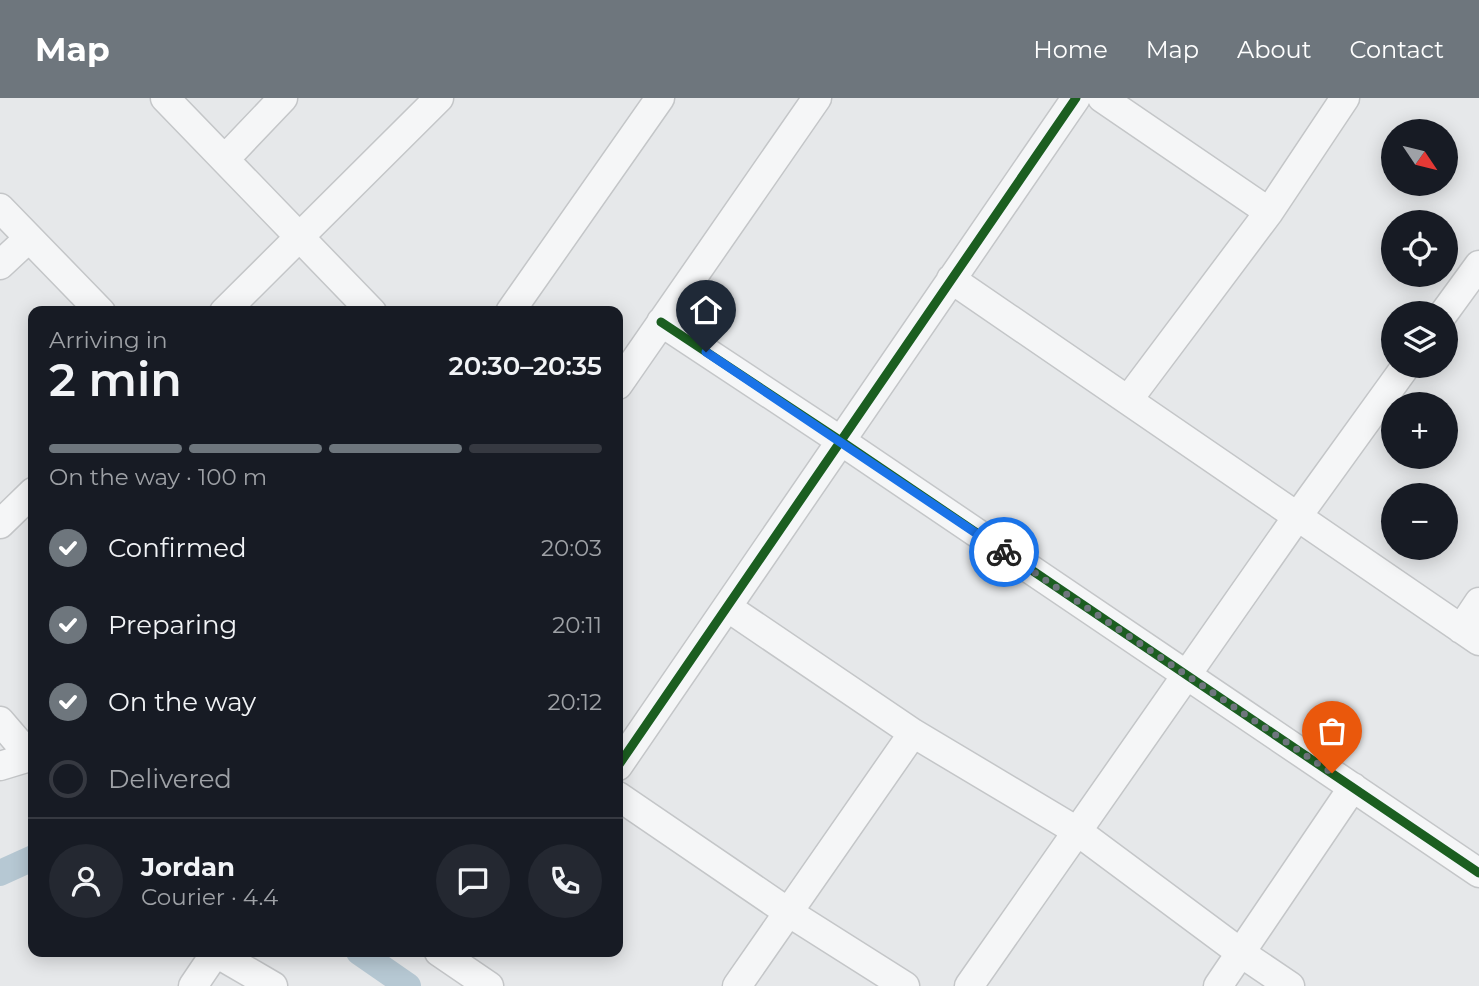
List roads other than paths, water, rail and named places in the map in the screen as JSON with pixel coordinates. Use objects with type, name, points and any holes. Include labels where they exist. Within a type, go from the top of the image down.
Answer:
[{"type":"street","points":[[165,98],[366,306]]},
{"type":"street","points":[[225,159],[283,98]]},
{"type":"street","points":[[230,306],[439,98]]},
{"type":"street","points":[[514,306],[660,98]]},
{"type":"street","points":[[623,378],[817,98]]},
{"type":"street","points":[[623,759],[1076,98]]},
{"type":"street","points":[[1102,98],[1269,212]]},
{"type":"street","points":[[1128,401],[1269,212],[1345,98]]},
{"type":"street","points":[[0,208],[95,306]]},
{"type":"street","points":[[0,265],[29,238]]},
{"type":"street","points":[[1453,301],[1479,265]]},
{"type":"street","points":[[951,279],[1470,635],[1479,602]]},
{"type":"street","points":[[662,322],[1479,873]]},
{"type":"street","points":[[970,986],[1297,517],[1397,378]]},
{"type":"street","points":[[0,524],[28,497]]},
{"type":"street","points":[[727,607],[913,733],[1077,831],[1241,953],[1290,986]]},
{"type":"street","points":[[0,721],[28,753]]},
{"type":"street","points":[[737,986],[913,733]]},
{"type":"street","points":[[0,766],[28,757]]},
{"type":"street","points":[[1218,986],[1353,787]]},
{"type":"street","points":[[623,799],[788,912],[905,986]]},
{"type":"street","points":[[193,986],[213,957]]},
{"type":"street","points":[[224,957],[273,986]]},
{"type":"street","points":[[446,957],[489,986]]},
{"type":"waterway","points":[[0,873],[28,860]]},
{"type":"waterway","points":[[366,957],[408,986]]}]
